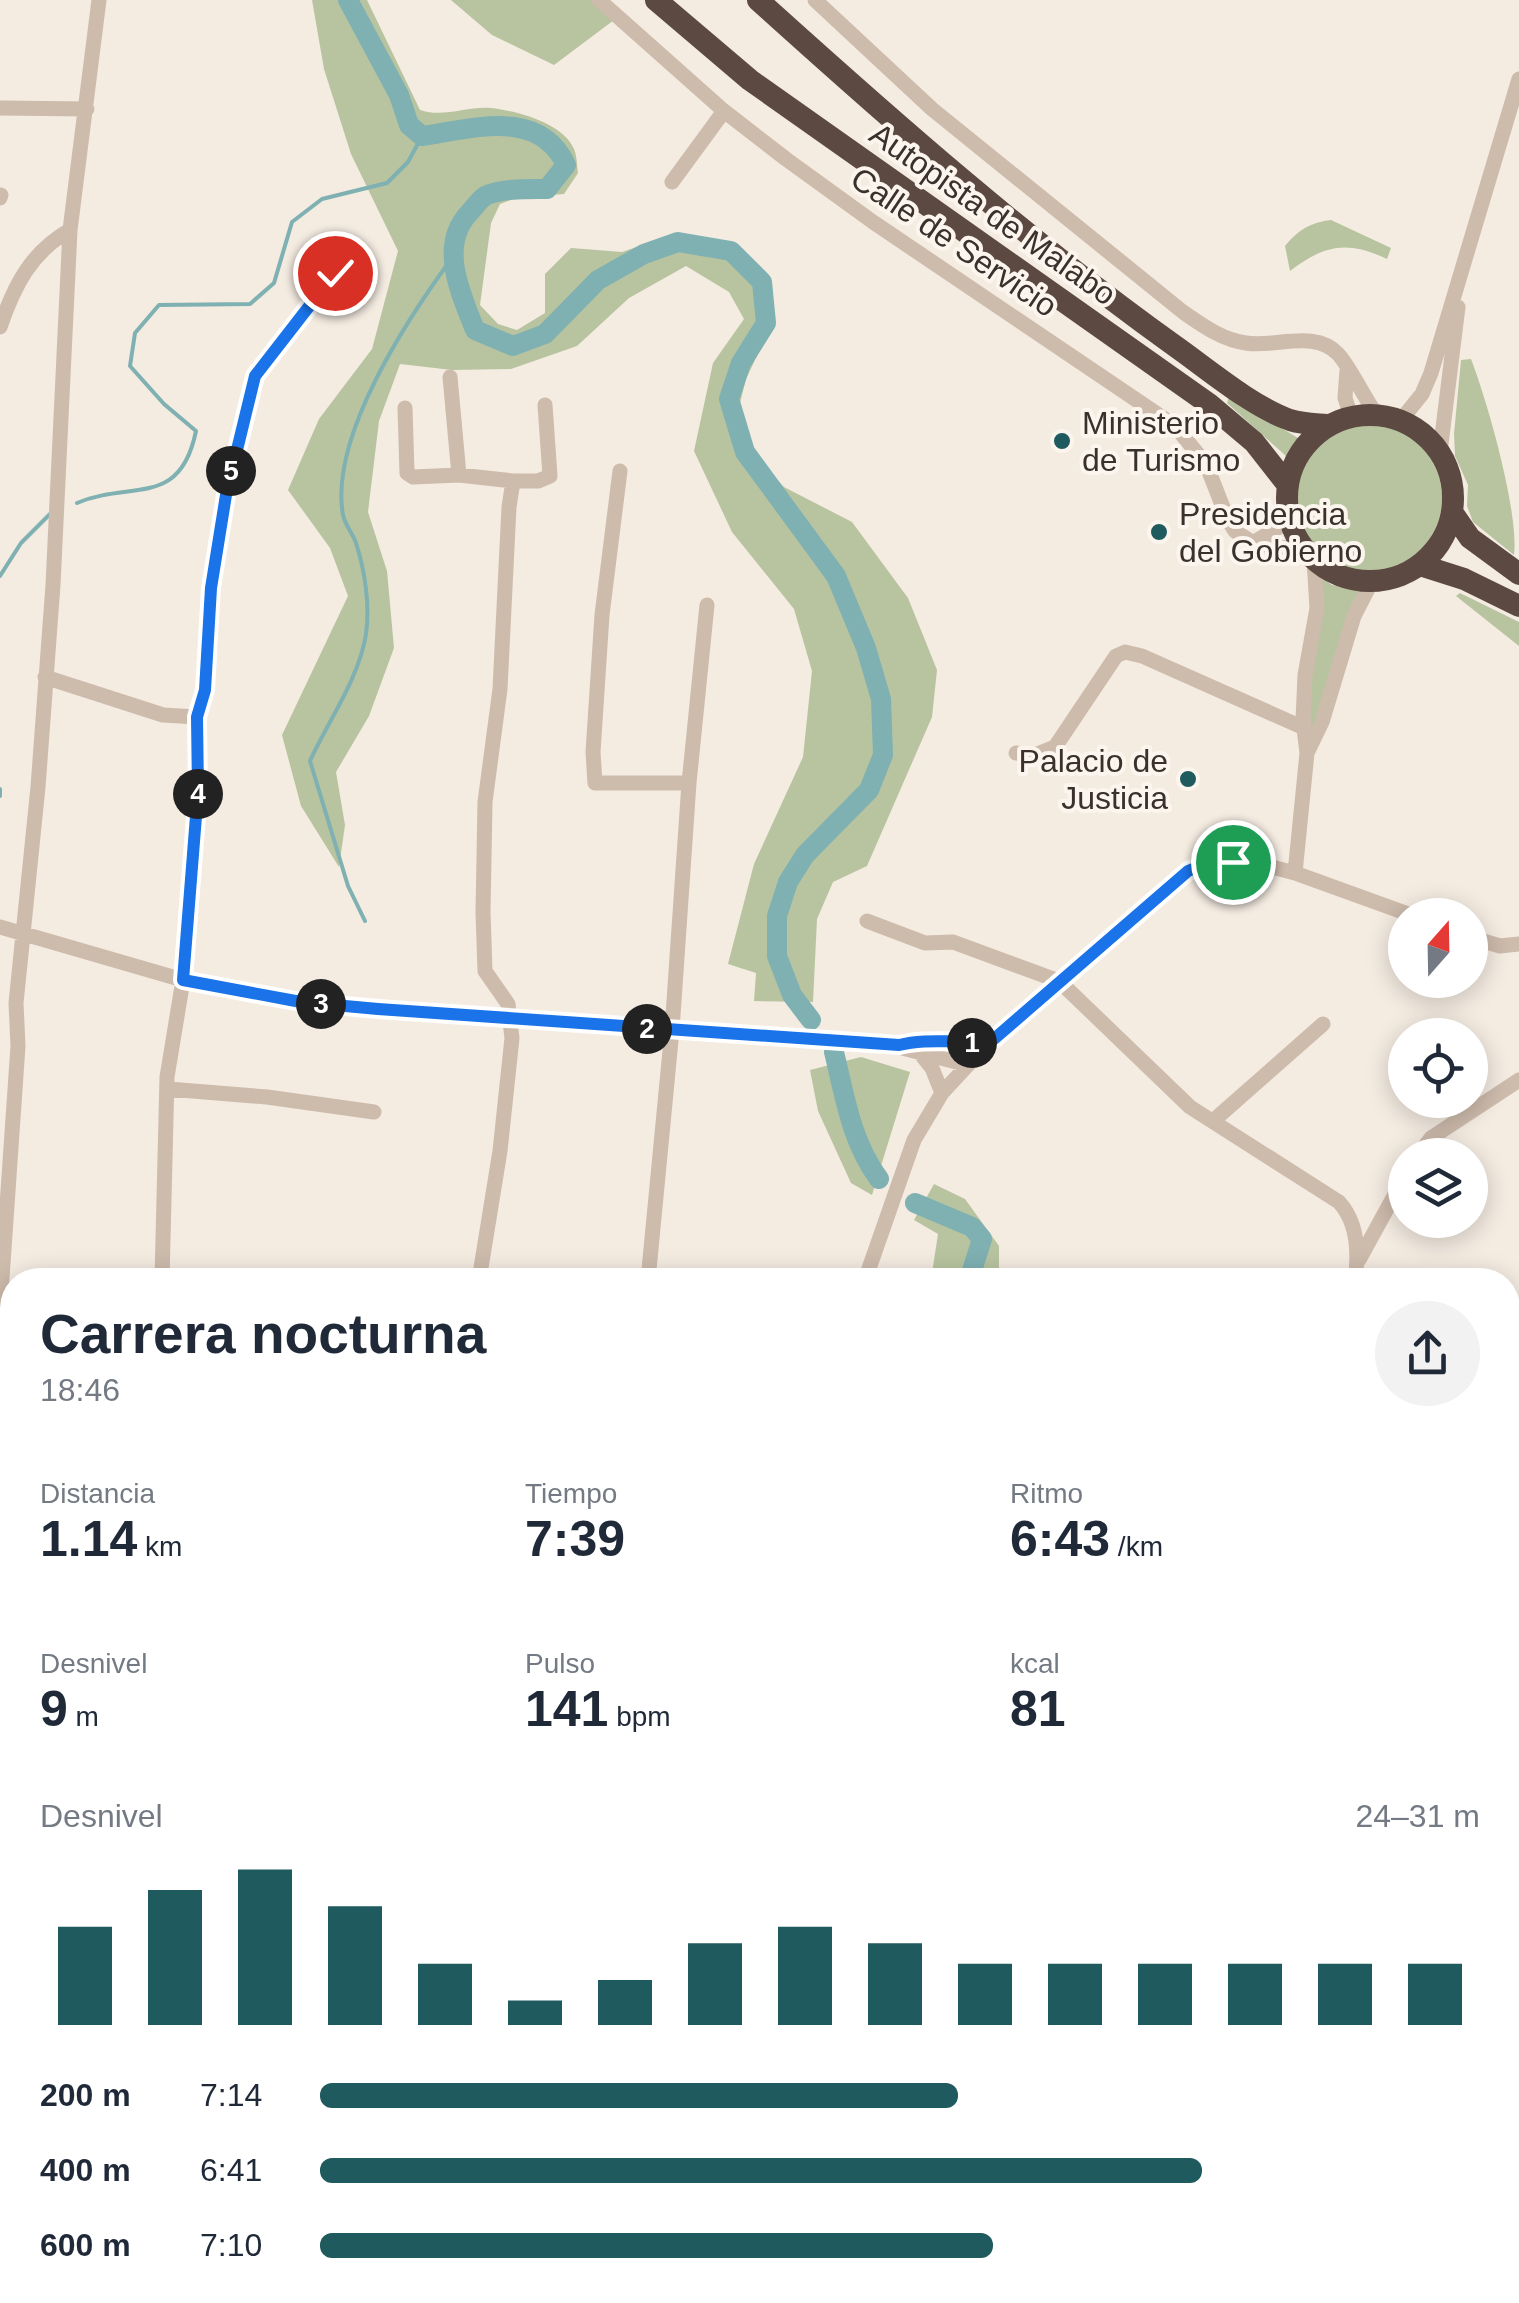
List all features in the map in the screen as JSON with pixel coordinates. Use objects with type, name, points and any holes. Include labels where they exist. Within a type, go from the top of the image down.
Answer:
[{"type":"highway","name":"Autopista de Malabo","points":[[656,0],[750,80],[1209,404],[1254,442],[1287,484]]},
{"type":"highway","name":"Autopista de Malabo","points":[[758,0],[906,134],[1140,321],[1282,417],[1302,424],[1328,425]]},
{"type":"highway","points":[[1376,414],[1401,420],[1422,433],[1440,452],[1450,475],[1452,512],[1444,536],[1420,565],[1397,576],[1372,581],[1335,574],[1310,555],[1288,516],[1287,484],[1296,456],[1328,425],[1351,416],[1376,414]]},
{"type":"highway","points":[[1452,512],[1470,538],[1519,574]]},
{"type":"highway","points":[[1420,565],[1464,579],[1519,606]]},
{"type":"street","points":[[3,1268],[22,933],[53,585],[70,230],[99,0]]},
{"type":"street","name":"Calle de Servicio","points":[[598,0],[724,112],[872,222],[1175,426],[1206,464],[1228,520],[1253,543]]},
{"type":"street","points":[[816,0],[932,110],[1183,312],[1217,334],[1248,344],[1298,341],[1328,346],[1338,353],[1376,414]]},
{"type":"street","points":[[1401,420],[1428,382],[1519,79]]},
{"type":"street","points":[[0,108],[86,108]]},
{"type":"street","points":[[672,182],[724,112]]},
{"type":"street","points":[[0,327],[12,292],[25,270],[50,242],[70,230]]},
{"type":"street","points":[[162,1268],[161,1208],[170,1045],[183,980],[198,791],[197,717],[205,690],[211,588],[223,510],[255,376],[335,273]]},
{"type":"street","points":[[1440,452],[1458,288]]},
{"type":"street","points":[[1348,370],[1345,398],[1351,416]]},
{"type":"street","points":[[450,378],[459,475]]},
{"type":"street","points":[[405,408],[407,473],[413,477],[459,475],[538,481],[550,476],[545,405]]},
{"type":"street","points":[[620,471],[602,615],[593,752],[595,783],[690,783]]},
{"type":"street","points":[[481,1268],[510,1074],[511,1018],[508,1004],[485,971],[483,912],[485,802],[500,689],[509,507],[514,481]]},
{"type":"street","points":[[1253,543],[1273,532],[1288,516]]},
{"type":"street","points":[[1253,543],[1310,555],[1317,608],[1305,675],[1307,753],[1295,872]]},
{"type":"street","points":[[1307,753],[1322,722],[1354,616],[1372,581]]},
{"type":"street","points":[[649,1268],[707,605]]},
{"type":"street","points":[[1016,753],[1036,755],[1055,747],[1116,656],[1125,652],[1304,728]]},
{"type":"street","points":[[45,677],[163,715],[197,717]]},
{"type":"street","points":[[869,1268],[914,1140],[942,1092],[994,1039],[1196,865],[1253,862],[1295,872],[1388,907]]},
{"type":"street","points":[[867,921],[904,938],[926,943],[953,942],[1059,981],[1190,1107],[1339,1202],[1352,1220],[1360,1268]]},
{"type":"street","points":[[0,927],[183,980],[301,1002],[899,1045],[920,1052],[974,1059]]},
{"type":"street","points":[[1488,943],[1519,944]]},
{"type":"street","points":[[1213,1121],[1324,1024]]},
{"type":"street","points":[[899,1045],[994,1039]]},
{"type":"street","points":[[946,1042],[974,1059]]},
{"type":"street","points":[[920,1052],[942,1092]]},
{"type":"street","points":[[1431,1138],[1519,1080]]},
{"type":"street","points":[[168,1089],[267,1097],[374,1112]]},
{"type":"street","points":[[1357,1268],[1388,1207]]},
{"type":"green space","points":[[312,0],[367,0],[420,110],[438,113],[491,108],[513,112],[550,125],[574,149],[578,173],[564,194],[516,198],[500,204],[491,223],[480,305],[498,324],[517,330],[545,313],[545,274],[571,248],[622,252],[663,238],[692,235],[729,244],[768,277],[774,320],[746,379],[737,415],[749,451],[784,487],[852,522],[908,598],[937,670],[932,717],[867,866],[833,882],[817,919],[813,1002],[754,1001],[756,973],[728,964],[754,864],[803,757],[812,671],[794,609],[732,532],[694,451],[713,363],[744,319],[729,292],[686,266],[629,298],[577,346],[511,369],[452,370],[400,364],[379,421],[368,512],[387,571],[394,648],[369,716],[336,772],[345,825],[339,867],[301,806],[282,735],[348,596],[330,548],[288,490],[319,419],[372,349],[398,251],[351,154],[324,69]]},
{"type":"green space","points":[[451,0],[607,0],[622,14],[554,65],[492,35]]},
{"type":"green space","points":[[1331,220],[1391,248],[1387,259],[1360,249],[1336,248],[1314,255],[1290,271],[1285,246],[1305,228]]},
{"type":"green space","points":[[1471,359],[1507,486],[1514,555],[1473,522],[1467,506],[1468,485],[1455,456],[1461,360]]},
{"type":"green space","points":[[1229,397],[1298,438],[1286,456],[1227,403]]},
{"type":"green space","points":[[1369,425],[1397,431],[1420,447],[1436,470],[1442,498],[1436,526],[1420,549],[1397,565],[1369,571],[1341,565],[1318,549],[1302,526],[1296,498],[1302,470],[1318,447],[1341,431]]},
{"type":"green space","points":[[1321,577],[1332,585],[1365,591],[1352,604],[1320,719],[1312,734],[1309,709]]},
{"type":"green space","points":[[1460,593],[1519,622],[1519,646],[1456,596]]},
{"type":"green space","points":[[861,1057],[910,1072],[872,1195],[851,1183],[818,1111],[810,1070]]},
{"type":"green space","points":[[934,1184],[965,1199],[999,1246],[999,1268],[933,1268],[938,1234],[914,1220]]},
{"type":"waterway","points":[[348,0],[399,95],[409,125],[422,136],[482,127],[522,128],[554,147],[566,165],[547,189],[507,190],[485,196],[460,226],[455,240],[455,270],[475,330],[513,346],[545,334],[598,280],[644,254],[678,242],[731,251],[762,282],[766,323],[741,363],[729,399],[745,452],[836,576],[866,648],[881,699],[883,755],[869,790],[805,855],[788,882],[777,916],[777,956],[792,995],[811,1020]]},
{"type":"waterway","points":[[77,503],[166,482],[189,456],[196,431],[164,404],[130,366],[135,333],[159,305],[250,304],[274,283],[292,222],[322,199],[387,183],[408,162],[422,136]]},
{"type":"waterway","points":[[365,921],[348,886],[310,761],[350,683],[366,634],[364,576],[356,543],[343,515],[342,484],[348,450],[376,380],[414,312],[452,258]]},
{"type":"waterway","points":[[0,576],[21,543],[50,514]]},
{"type":"waterway","points":[[0,789],[0,796]]},
{"type":"waterway","points":[[834,1052],[855,1134],[879,1179]]},
{"type":"waterway","points":[[915,1203],[972,1227],[982,1239],[973,1268]]},
{"type":"place","name":"Ministerio de Turismo","points":[[1062,441]]},
{"type":"place","name":"Presidencia del Gobierno","points":[[1159,532]]},
{"type":"place","name":"Palacio de Justicia","points":[[1188,779]]},
{"type":"route","points":[[335,273],[255,376],[226,495],[211,588],[205,690],[197,717],[198,791],[183,980],[301,1002],[378,1009],[899,1045],[975,1042],[994,1039],[1196,865],[1233,862]]}]
